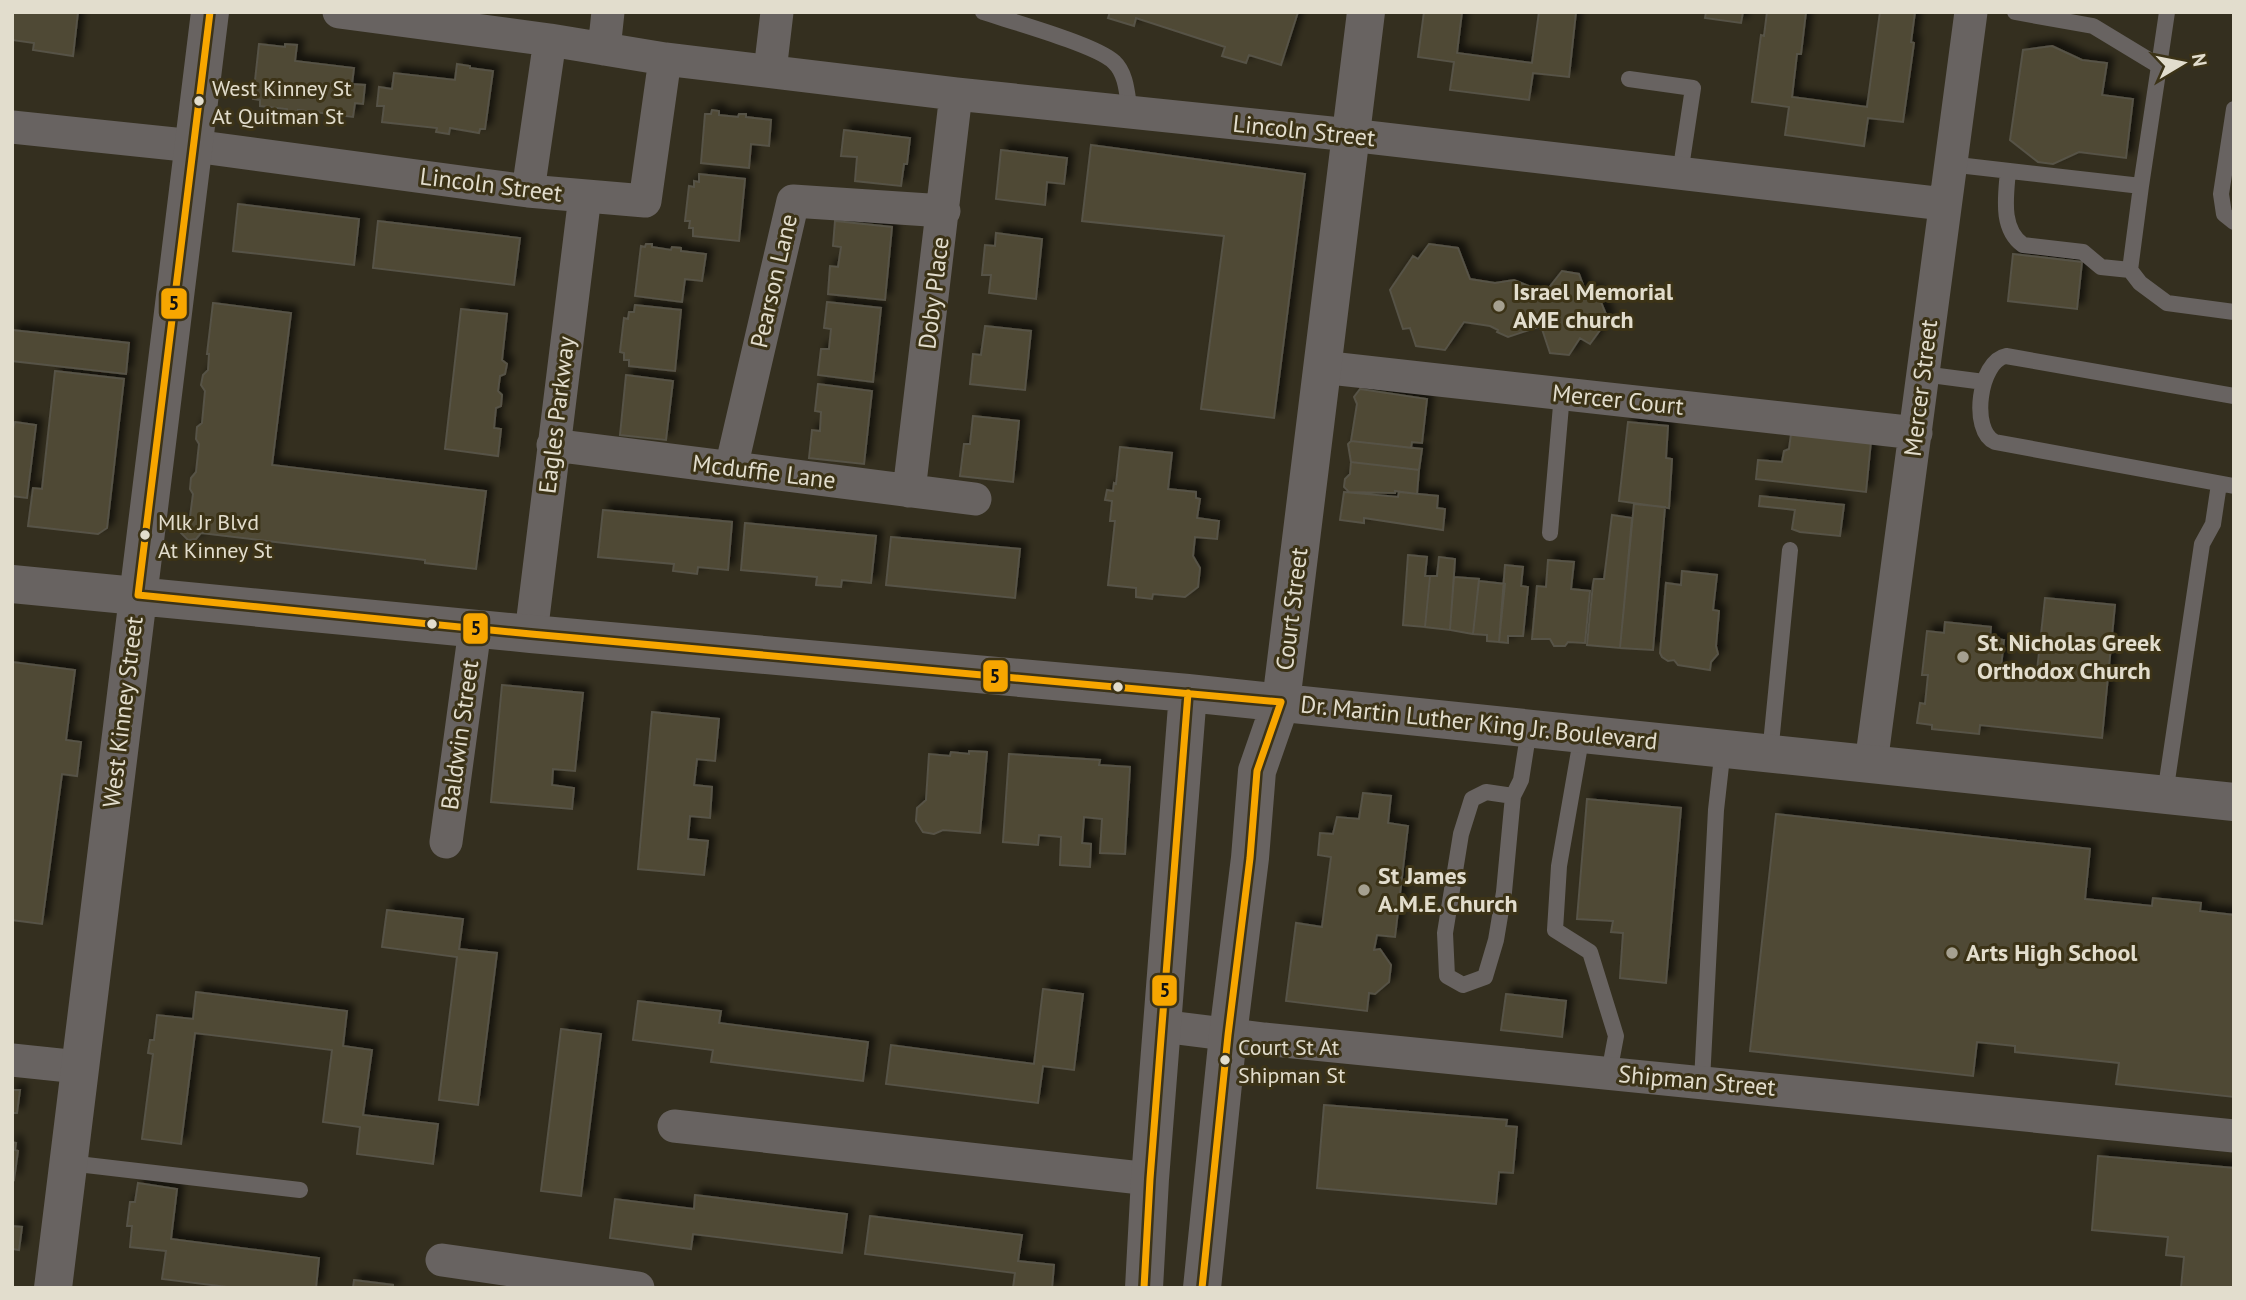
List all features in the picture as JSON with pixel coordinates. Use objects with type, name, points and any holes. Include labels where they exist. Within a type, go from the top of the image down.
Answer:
[{"type":"street","name":"West Kinney Street","points":[[53,1288],[210,12]]},
{"type":"street","name":"Lincoln Street","points":[[339,12],[550,40],[665,59],[956,94],[1350,135],[1944,204]]},
{"type":"street","points":[[604,49],[608,12]]},
{"type":"street","points":[[770,71],[777,12]]},
{"type":"street","name":"Court Street","points":[[1202,1288],[1228,1035],[1250,858],[1257,771],[1281,702],[1366,12]]},
{"type":"street","name":"Mercer Street","points":[[1871,764],[1971,12]]},
{"type":"street","points":[[527,191],[550,40]]},
{"type":"street","name":"Lincoln Street","points":[[12,127],[194,146],[527,191],[645,201],[665,59]]},
{"type":"street","name":"Doby Place","points":[[908,491],[944,211],[956,94]]},
{"type":"street","name":"Eagles Parkway","points":[[531,634],[585,196]]},
{"type":"street","name":"Pearson Lane","points":[[731,468],[793,201],[944,211]]},
{"type":"street","name":"Mercer Court","points":[[1321,367],[1916,433]]},
{"type":"street","name":"Mcduffie Lane","points":[[553,445],[975,499]]},
{"type":"street","name":"Dr. Martin Luther King Jr. Boulevard","points":[[12,584],[1281,702],[2234,802]]},
{"type":"street","name":"Baldwin Street","points":[[446,842],[475,629]]},
{"type":"street","points":[[1144,1288],[1161,1026],[1188,693]]},
{"type":"street","name":"Shipman Street","points":[[1161,1026],[1228,1035],[2234,1136]]},
{"type":"street","points":[[12,1059],[79,1068]]},
{"type":"street","points":[[674,1126],[1150,1179]]},
{"type":"street","points":[[442,1260],[638,1288]]},
{"type":"lane","points":[[983,12],[1096,51],[1114,62],[1124,78],[1130,112]]},
{"type":"lane","points":[[2015,12],[2093,26],[2159,66]]},
{"type":"lane","points":[[2167,12],[2130,270],[2140,283],[2166,303],[2234,312]]},
{"type":"lane","points":[[1629,79],[1693,88],[1681,174]]},
{"type":"lane","points":[[2234,108],[2221,194],[2224,214],[2234,222]]},
{"type":"lane","points":[[1949,164],[2141,186]]},
{"type":"lane","points":[[2007,171],[2006,214],[2011,231],[2023,245],[2083,252],[2101,267],[2130,270]]},
{"type":"lane","points":[[2165,794],[2202,544],[2213,524],[2226,485],[1989,440],[1981,426],[1984,382],[1992,363],[2006,356],[2234,396]]},
{"type":"lane","points":[[1923,373],[1984,382]]},
{"type":"lane","points":[[1550,533],[1562,394]]},
{"type":"lane","points":[[1770,754],[1790,550]]},
{"type":"lane","points":[[1513,796],[1486,792],[1472,799],[1461,834],[1445,933],[1447,976],[1463,985],[1485,977],[1496,940],[1504,892],[1513,796],[1521,780],[1529,729]]},
{"type":"lane","points":[[1583,734],[1559,866],[1555,930],[1590,952],[1616,1036],[1609,1073]]},
{"type":"lane","points":[[1702,1081],[1716,810],[1723,748]]},
{"type":"lane","points":[[69,1163],[300,1189]]},
{"type":"building","points":[[12,12],[78,12],[73,56],[33,50],[34,43],[12,40]]},
{"type":"building","points":[[1110,12],[1298,12],[1281,65],[1249,55],[1246,63],[1222,56],[1225,47],[1136,18],[1134,26],[1108,18]]},
{"type":"building","points":[[1424,12],[1462,12],[1457,53],[1532,63],[1539,12],[1576,12],[1569,77],[1533,73],[1529,100],[1450,90],[1454,62],[1418,57]]},
{"type":"building","points":[[1706,12],[1743,12],[1741,23],[1705,18]]},
{"type":"building","points":[[1767,12],[1806,12],[1792,97],[1867,107],[1880,12],[1915,12],[1911,42],[1914,43],[1903,122],[1868,118],[1864,146],[1785,135],[1789,107],[1752,102],[1761,35],[1764,36]]},
{"type":"building","points":[[259,44],[285,47],[285,44],[297,45],[295,61],[354,68],[352,84],[365,85],[363,104],[355,103],[353,117],[298,110],[298,114],[286,113],[287,109],[260,106],[260,100],[253,99]]},
{"type":"building","points":[[2052,46],[2082,60],[2107,63],[2102,95],[2133,99],[2126,158],[2079,152],[2053,164],[2038,162],[2010,140],[2023,50]]},
{"type":"building","points":[[457,64],[493,71],[485,129],[480,129],[479,133],[450,128],[449,134],[436,132],[437,128],[382,122],[384,106],[377,106],[379,87],[392,89],[394,73],[455,80]]},
{"type":"building","points":[[712,110],[719,111],[719,115],[738,117],[739,114],[746,114],[746,117],[771,120],[769,146],[751,144],[749,168],[701,163],[705,114],[711,114]]},
{"type":"building","points":[[844,130],[910,138],[901,186],[855,181],[857,157],[841,156]]},
{"type":"building","points":[[1091,145],[1305,174],[1274,418],[1201,409],[1224,236],[1082,221]]},
{"type":"building","points":[[1001,150],[1067,158],[1064,184],[1047,182],[1045,205],[996,199]]},
{"type":"building","points":[[699,174],[745,179],[739,241],[693,236],[693,228],[689,228],[690,221],[685,221],[689,186],[694,187],[694,181],[699,182]]},
{"type":"building","points":[[238,204],[359,219],[354,265],[233,251]]},
{"type":"building","points":[[378,221],[520,238],[514,285],[373,268]]},
{"type":"building","points":[[835,221],[892,227],[885,300],[828,294],[830,266],[838,267],[841,247],[833,246]]},
{"type":"building","points":[[996,233],[1042,239],[1036,299],[989,293],[991,275],[982,275],[985,245],[995,246]]},
{"type":"building","points":[[646,244],[706,254],[702,281],[685,279],[682,302],[635,296],[641,246],[645,247]]},
{"type":"building","name":"Israel Memorial AME church","points":[[1429,244],[1458,248],[1470,279],[1495,283],[1514,280],[1547,290],[1562,271],[1579,274],[1586,293],[1596,290],[1608,319],[1590,344],[1580,338],[1569,355],[1550,353],[1541,326],[1508,337],[1490,326],[1464,322],[1445,350],[1416,346],[1410,328],[1403,329],[1390,290],[1413,256],[1418,259]]},
{"type":"building","points":[[2013,254],[2082,262],[2077,309],[2008,301]]},
{"type":"building","points":[[827,302],[881,308],[873,382],[818,375],[821,349],[829,349],[831,329],[824,328]]},
{"type":"building","points":[[213,303],[291,313],[272,465],[486,491],[476,569],[425,563],[425,560],[201,533],[196,539],[188,540],[181,533],[183,523],[190,517],[193,494],[190,489],[191,478],[196,472],[199,444],[196,439],[197,427],[202,423],[205,391],[201,385],[203,375],[208,370],[207,354]]},
{"type":"building","points":[[635,305],[681,310],[675,371],[629,366],[629,360],[624,360],[624,353],[620,352],[624,318],[628,319],[629,312],[634,312]]},
{"type":"building","points":[[461,309],[507,314],[502,360],[507,364],[505,374],[500,376],[498,391],[502,395],[501,406],[496,408],[494,428],[501,429],[498,456],[445,449]]},
{"type":"building","points":[[985,326],[1031,331],[1025,390],[970,384],[973,354],[981,355]]},
{"type":"building","points":[[12,330],[129,343],[126,374],[12,361]]},
{"type":"building","points":[[55,371],[124,379],[107,528],[98,534],[28,526],[33,488],[42,489]]},
{"type":"building","points":[[626,375],[673,381],[666,440],[620,435]]},
{"type":"building","points":[[818,384],[872,391],[864,464],[809,458],[812,430],[820,431],[821,412],[815,411]]},
{"type":"building","points":[[1360,389],[1427,399],[1422,443],[1412,442],[1411,448],[1351,441],[1357,404],[1354,397]]},
{"type":"building","points":[[973,416],[1019,421],[1013,482],[960,476],[964,444],[970,444]]},
{"type":"building","points":[[15,422],[36,425],[27,498],[12,496],[12,433]]},
{"type":"building","points":[[1628,422],[1668,426],[1666,458],[1672,459],[1669,508],[1619,501]]},
{"type":"building","points":[[1791,434],[1871,441],[1866,492],[1756,479],[1758,460],[1782,462],[1784,451],[1789,449]]},
{"type":"building","points":[[1351,441],[1422,449],[1419,470],[1351,462],[1348,444]]},
{"type":"building","points":[[1120,447],[1172,453],[1168,489],[1196,492],[1196,498],[1200,499],[1197,518],[1219,521],[1217,539],[1195,537],[1193,556],[1200,568],[1198,587],[1185,597],[1153,594],[1152,599],[1136,597],[1136,588],[1108,585],[1115,521],[1110,521],[1112,501],[1105,500],[1107,490],[1113,491],[1114,483],[1116,484]]},
{"type":"building","points":[[1351,462],[1419,470],[1417,494],[1395,491],[1349,492],[1344,487],[1345,479],[1350,474]]},
{"type":"building","points":[[1344,492],[1398,497],[1399,492],[1438,496],[1437,508],[1445,509],[1443,530],[1364,518],[1364,523],[1340,520]]},
{"type":"building","points":[[1760,496],[1844,505],[1840,536],[1792,529],[1795,510],[1759,506]]},
{"type":"building","points":[[1634,504],[1665,507],[1653,650],[1620,648]]},
{"type":"building","points":[[603,510],[732,522],[728,570],[698,567],[697,574],[673,571],[674,564],[598,557]]},
{"type":"building","points":[[1612,515],[1632,518],[1620,648],[1587,645],[1593,584],[1594,579],[1604,579]]},
{"type":"building","points":[[745,523],[876,536],[871,583],[842,580],[841,587],[816,585],[817,577],[741,570]]},
{"type":"building","points":[[891,537],[1020,549],[1015,598],[886,585]]},
{"type":"building","points":[[1408,555],[1427,557],[1425,576],[1430,576],[1425,627],[1403,625]]},
{"type":"building","points":[[1439,557],[1455,559],[1450,630],[1425,627],[1430,576],[1437,576]]},
{"type":"building","points":[[1548,560],[1574,562],[1571,589],[1590,591],[1585,643],[1568,642],[1565,646],[1554,646],[1550,639],[1532,639],[1537,586],[1546,587]]},
{"type":"building","points":[[1505,565],[1523,567],[1521,586],[1528,587],[1523,636],[1508,636],[1508,643],[1499,642]]},
{"type":"building","points":[[1682,571],[1717,575],[1713,610],[1719,611],[1716,646],[1718,654],[1711,662],[1710,670],[1678,665],[1674,660],[1668,661],[1662,657],[1660,653],[1666,583],[1681,585]]},
{"type":"building","points":[[1454,577],[1479,579],[1473,634],[1450,630]]},
{"type":"building","points":[[1479,581],[1505,584],[1499,642],[1487,641],[1487,635],[1473,634]]},
{"type":"building","name":"St. Nicholas Greek Orthodox Church","points":[[2045,598],[2115,605],[2102,738],[1980,725],[1979,734],[1932,729],[1932,725],[1917,723],[1920,703],[1925,704],[1928,675],[1922,675],[1927,631],[1944,633],[1945,622],[1991,627],[1990,638],[2004,640],[2000,676],[2036,680]]},
{"type":"building","points":[[12,662],[75,670],[66,740],[81,742],[77,776],[62,774],[42,924],[12,920]]},
{"type":"building","points":[[502,685],[583,693],[575,771],[553,769],[552,785],[574,788],[572,809],[491,802]]},
{"type":"building","points":[[652,712],[719,719],[715,761],[697,759],[694,785],[712,787],[710,818],[690,816],[688,839],[708,841],[704,875],[638,869]]},
{"type":"building","points":[[969,751],[987,752],[980,833],[943,830],[934,834],[923,832],[916,821],[917,808],[926,800],[929,754],[950,756],[951,752],[969,754]]},
{"type":"building","points":[[1009,754],[1100,760],[1099,765],[1130,767],[1125,854],[1100,853],[1102,819],[1084,817],[1082,843],[1091,844],[1090,867],[1060,865],[1061,837],[1039,835],[1038,845],[1003,842]]},
{"type":"building","name":"St James A.M.E. Church","points":[[1363,793],[1391,796],[1388,823],[1408,826],[1395,937],[1377,935],[1374,950],[1380,949],[1391,965],[1389,982],[1375,994],[1369,993],[1367,1011],[1286,1001],[1296,923],[1322,927],[1331,857],[1318,855],[1320,833],[1333,834],[1337,817],[1359,819]]},
{"type":"building","points":[[1587,799],[1681,808],[1666,983],[1620,978],[1623,933],[1611,932],[1613,921],[1577,919]]},
{"type":"building","name":"Arts High School","points":[[1776,814],[2090,849],[2085,899],[2152,906],[2153,898],[2201,903],[2200,911],[2234,915],[2234,1097],[2116,1084],[2119,1063],[2015,1052],[2015,1046],[1977,1042],[1973,1076],[1750,1051]]},
{"type":"building","points":[[387,910],[463,919],[459,949],[497,953],[478,1105],[439,1100],[457,957],[382,947]]},
{"type":"building","points":[[1043,989],[1083,994],[1074,1070],[1043,1066],[1038,1103],[886,1084],[891,1045],[1034,1064]]},
{"type":"building","points":[[196,992],[347,1011],[343,1046],[372,1050],[363,1115],[438,1124],[433,1164],[357,1154],[360,1127],[323,1122],[332,1050],[195,1033],[181,1144],[142,1139],[153,1054],[148,1053],[150,1040],[154,1040],[157,1015],[193,1019]]},
{"type":"building","points":[[1506,994],[1566,1001],[1562,1037],[1501,1030]]},
{"type":"building","points":[[638,1001],[721,1011],[719,1023],[868,1042],[863,1081],[711,1062],[713,1050],[633,1040]]},
{"type":"building","points":[[561,1029],[601,1034],[581,1196],[541,1191]]},
{"type":"building","points":[[12,1090],[20,1090],[17,1113],[12,1113]]},
{"type":"building","points":[[1324,1105],[1507,1120],[1506,1126],[1517,1127],[1513,1173],[1499,1172],[1496,1204],[1317,1188]]},
{"type":"building","points":[[12,1142],[16,1143],[15,1150],[18,1151],[14,1180],[12,1179]]},
{"type":"building","points":[[2098,1156],[2234,1168],[2234,1288],[2181,1288],[2184,1257],[2166,1255],[2168,1237],[2092,1230]]},
{"type":"building","points":[[138,1183],[177,1189],[171,1239],[319,1258],[316,1288],[236,1288],[162,1279],[166,1251],[130,1247],[132,1226],[127,1226],[130,1202],[135,1202]]},
{"type":"building","points":[[695,1195],[847,1214],[842,1253],[693,1234],[691,1249],[610,1238],[615,1199],[694,1209]]},
{"type":"building","points":[[870,1216],[1022,1235],[1018,1261],[1054,1265],[1052,1288],[1013,1288],[1015,1273],[865,1254]]},
{"type":"building","points":[[12,1226],[22,1227],[19,1250],[12,1249]]},
{"type":"building","points":[[354,1280],[393,1285],[393,1288],[353,1288]]},
{"type":"transit line","name":"5","points":[[138,595],[210,12]]},
{"type":"transit line","name":"5","points":[[138,595],[531,634],[1281,702]]},
{"type":"transit line","name":"5","points":[[1144,1288],[1188,693]]},
{"type":"transit line","name":"5","points":[[1202,1288],[1228,1035],[1250,858],[1257,771],[1281,702]]},
{"type":"place","name":"West Kinney St At Quitman St","points":[[199,101]]},
{"type":"place","name":"Israel Memorial AME church","points":[[1499,306]]},
{"type":"place","name":"Mlk Jr Blvd At Kinney St","points":[[145,535]]},
{"type":"place","name":"St. Nicholas Greek Orthodox Church","points":[[1963,657]]},
{"type":"place","name":"St James A.M.E. Church","points":[[1364,890]]},
{"type":"place","name":"Arts High School","points":[[1952,953]]},
{"type":"place","name":"Court St At Shipman St","points":[[1225,1060]]}]
